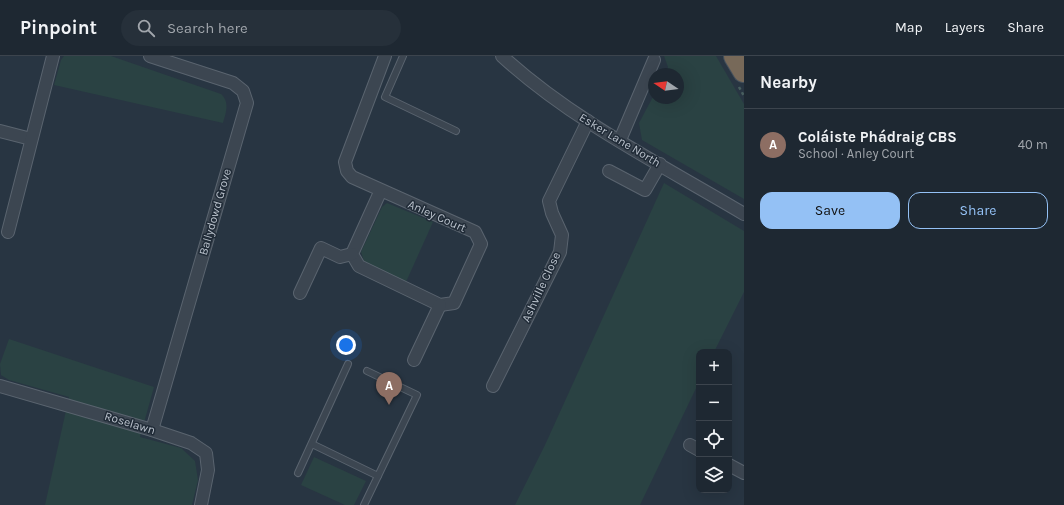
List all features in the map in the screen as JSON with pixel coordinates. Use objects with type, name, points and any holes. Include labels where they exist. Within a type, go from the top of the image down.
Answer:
[{"type":"highway","points":[[735,56],[744,71]]},
{"type":"street","points":[[8,232],[31,139],[54,56]]},
{"type":"street","name":"Ballydowd Grove","points":[[150,56],[233,83],[243,91],[247,103],[152,430]]},
{"type":"street","name":"Anley Court","points":[[385,56],[345,162],[347,171],[352,177],[475,232],[481,244],[454,303],[440,306]]},
{"type":"street","name":"Esker Lane North","points":[[503,56],[555,99],[588,121],[744,214]]},
{"type":"street","points":[[620,140],[654,60]]},
{"type":"street","name":"Ashville Close","points":[[493,386],[560,252],[562,235],[552,213],[549,201],[588,121]]},
{"type":"street","points":[[0,131],[31,139]]},
{"type":"street","points":[[609,171],[646,190],[660,164]]},
{"type":"street","points":[[352,254],[381,190]]},
{"type":"street","points":[[300,294],[321,248],[340,257],[352,254]]},
{"type":"street","points":[[352,254],[359,266],[440,306],[414,360]]},
{"type":"street","name":"Roselawn","points":[[0,386],[152,430],[191,443],[206,453],[208,470],[201,505]]},
{"type":"street","points":[[732,467],[744,473]]},
{"type":"lane","points":[[403,56],[385,97],[456,130]]},
{"type":"lane","points":[[298,473],[348,364]]},
{"type":"lane","points":[[364,505],[417,395],[367,370]]},
{"type":"lane","points":[[312,444],[378,476]]},
{"type":"green space","points":[[64,56],[111,56],[221,94],[226,100],[226,112],[223,123],[54,85],[61,60]]},
{"type":"green space","points":[[664,56],[716,56],[744,104],[744,199],[642,140],[639,123],[649,104],[684,104],[684,68],[668,67]]},
{"type":"green space","points":[[664,183],[744,231],[744,292],[716,349],[696,349],[696,388],[640,505],[515,505],[545,445]]},
{"type":"green space","points":[[387,203],[433,222],[406,282],[365,264],[361,252],[382,207]]},
{"type":"green space","points":[[9,339],[154,387],[140,437],[181,448],[195,461],[198,480],[192,505],[45,505],[69,397],[9,380],[1,375],[0,364]]},
{"type":"green space","points":[[314,457],[366,481],[354,505],[345,505],[301,485]]},
{"type":"place","name":"Coláiste Phádraig CBS","points":[[389,405]]}]
